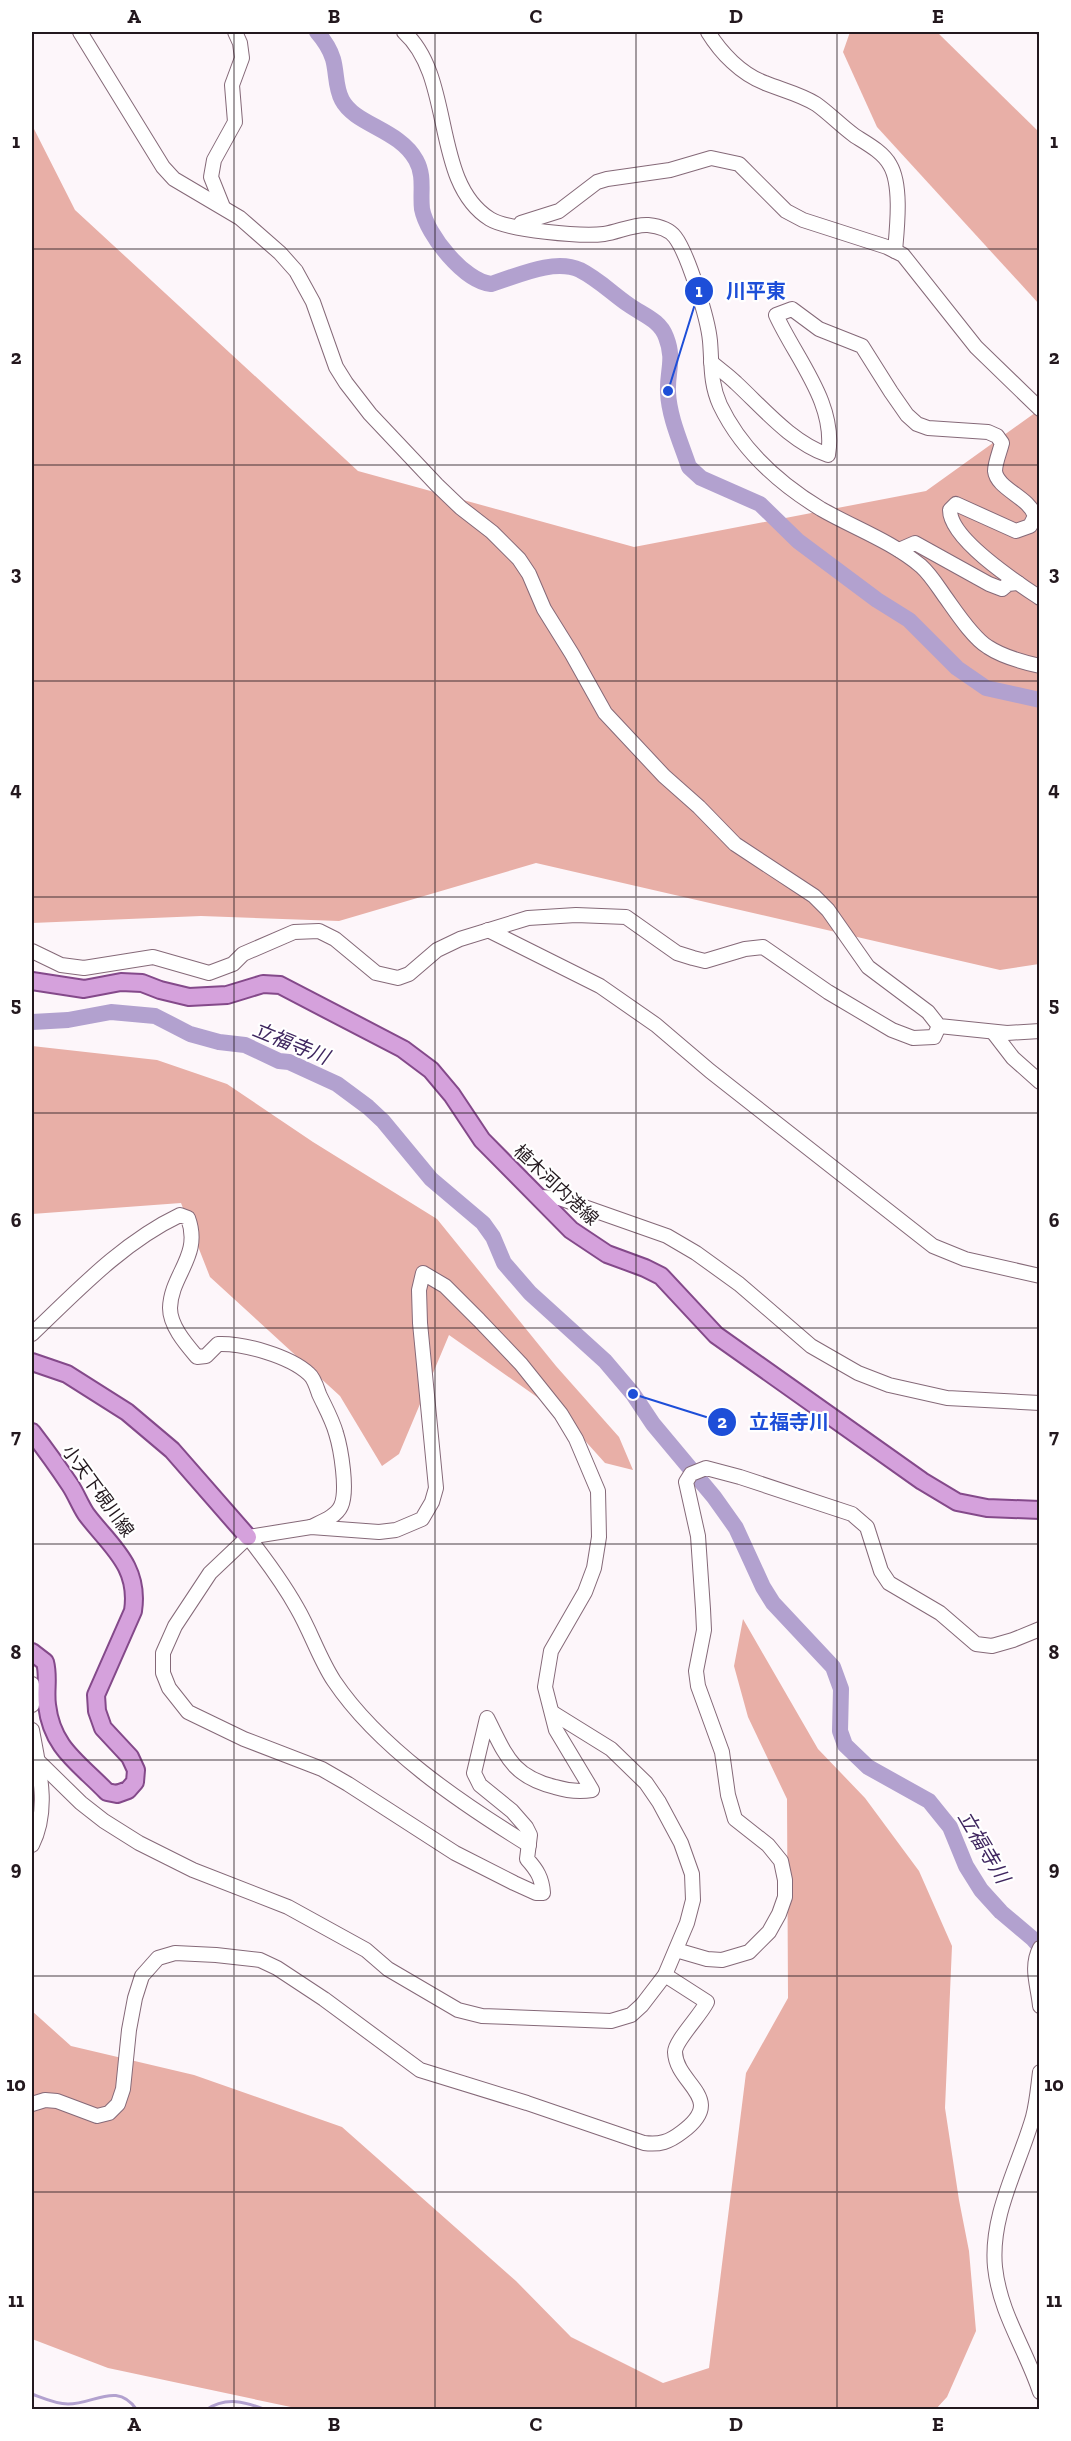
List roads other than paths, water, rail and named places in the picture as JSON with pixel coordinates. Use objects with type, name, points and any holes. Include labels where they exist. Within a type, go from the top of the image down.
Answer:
[{"type":"main road","name":"植木河内港線","points":[[32,981],[84,989],[121,982],[142,983],[189,997],[227,995],[263,984],[280,985],[403,1048],[430,1070],[452,1095],[482,1140],[571,1230],[607,1254],[661,1276],[716,1335],[922,1481],[957,1502],[987,1508],[1040,1510]]},
{"type":"main road","points":[[32,1362],[68,1374],[127,1412],[172,1450],[249,1537]]},
{"type":"main road","name":"小天下硯川線","points":[[32,1432],[70,1486],[86,1514],[118,1551],[133,1585],[135,1598],[133,1611],[96,1695],[97,1711],[103,1728],[130,1757],[136,1770],[135,1782],[128,1790],[117,1794],[107,1792],[59,1744],[51,1728],[47,1702],[49,1677],[45,1662],[32,1652]]},
{"type":"street","points":[[80,32],[163,167],[174,179],[240,218],[296,271],[314,302],[336,367],[346,384],[370,414],[460,508],[492,532],[519,559],[529,574],[544,609],[605,713],[664,776],[699,807],[735,844],[814,896],[834,918],[868,967],[928,1012],[939,1026],[993,1032],[1040,1031]]},
{"type":"street","points":[[223,207],[211,177],[214,160],[235,122],[232,85],[242,58],[240,43],[235,32]]},
{"type":"street","points":[[404,32],[420,50],[430,72],[450,152],[463,189],[470,201],[490,219],[510,225],[592,235],[644,225],[669,231],[676,238],[684,253],[703,313],[710,340],[710,373],[720,404],[737,433],[763,465],[789,488],[821,509],[899,550],[922,567],[962,620],[986,647],[1017,660],[1040,666]]},
{"type":"street","points":[[708,32],[729,58],[745,72],[763,83],[792,92],[816,104],[836,123],[875,150],[890,164],[896,182],[895,251]]},
{"type":"street","points":[[510,225],[535,220],[559,211],[597,182],[670,170],[716,158],[739,164],[786,211],[803,220],[903,255],[913,264],[976,347],[1040,409]]},
{"type":"street","points":[[711,362],[734,380],[786,431],[816,451],[828,455],[831,428],[812,378],[776,315],[792,309],[819,329],[852,340],[862,346],[896,400],[907,415],[918,424],[928,428],[988,432],[997,436],[1002,442],[995,471],[1000,482],[1032,507],[1035,516],[1030,526],[1016,531],[956,504],[950,510],[950,518],[956,529],[971,545],[1040,598]]},
{"type":"street","points":[[899,550],[915,543],[989,584],[1002,589],[1008,584],[1018,583]]},
{"type":"street","points":[[32,951],[61,964],[84,968],[153,957],[209,973],[233,964],[243,954],[294,932],[319,931],[335,939],[376,973],[398,978],[409,974],[437,950],[460,939],[528,918],[576,915],[626,916],[677,953],[705,961],[746,949],[764,947],[828,992],[883,1024],[913,1038],[934,1038],[939,1026]]},
{"type":"street","points":[[488,930],[600,987],[656,1024],[710,1071],[933,1246],[965,1259],[1040,1276]]},
{"type":"street","points":[[993,1032],[1013,1058],[1040,1082]]},
{"type":"street","points":[[538,1197],[559,1198],[667,1236],[696,1253],[739,1284],[811,1346],[858,1373],[889,1385],[948,1398],[1040,1403]]},
{"type":"street","points":[[32,1334],[105,1265],[121,1253],[162,1224],[180,1215],[188,1218],[193,1233],[191,1246],[170,1309],[183,1340],[197,1357],[206,1356],[218,1344],[229,1343],[254,1348],[283,1358],[310,1374],[329,1413],[337,1435],[345,1491],[340,1507],[333,1515],[311,1527]]},
{"type":"street","points":[[423,1273],[445,1287],[478,1320],[520,1364],[561,1414],[576,1439],[598,1491],[599,1537],[594,1568],[585,1592],[551,1651],[545,1687],[556,1730],[592,1790],[580,1792],[539,1784],[519,1772],[507,1757],[487,1718],[474,1773],[480,1785],[512,1810],[526,1827],[530,1835],[526,1859],[537,1870],[542,1880],[543,1893],[536,1893],[514,1883],[455,1853],[322,1769],[210,1725],[188,1712],[169,1688],[163,1673],[163,1653],[175,1626],[210,1574],[249,1537],[311,1527],[379,1532],[396,1530],[422,1519],[432,1502],[436,1488],[420,1323],[419,1290],[423,1273]]},
{"type":"street","points":[[676,1950],[707,1959],[722,1960],[749,1953],[769,1932],[785,1897],[785,1880],[781,1861],[768,1845],[735,1819],[728,1795],[722,1752],[698,1686],[696,1671],[704,1630],[698,1536],[686,1482],[691,1474],[706,1468],[852,1514],[867,1527],[881,1571],[889,1583],[940,1613],[976,1644],[993,1646],[1040,1629]]},
{"type":"street","points":[[249,1537],[280,1579],[298,1610],[318,1654],[354,1708],[429,1778],[528,1845]]},
{"type":"street","points":[[32,1684],[32,1705]]},
{"type":"street","points":[[37,1760],[81,1803],[139,1843],[193,1870],[288,1907],[366,1950],[388,1970],[458,2010],[482,2016],[611,2021],[631,2015],[642,2005],[664,1974],[687,1923],[693,1892],[692,1874],[681,1843],[659,1802],[645,1783],[611,1749],[553,1713]]},
{"type":"street","points":[[32,1730],[43,1806],[39,1830],[32,1845]]},
{"type":"street","points":[[1040,1948],[1034,1962],[1034,1973],[1040,2006]]},
{"type":"street","points":[[32,2104],[45,2100],[57,2101],[97,2116],[109,2113],[117,2104],[123,2089],[135,1998],[142,1976],[150,1964],[158,1958],[175,1953],[216,1954],[260,1960],[277,1968],[324,1999],[420,2070],[644,2143],[658,2145],[673,2139],[688,2128],[700,2112],[702,2103],[699,2095],[682,2072],[675,2053],[678,2041],[701,2015],[707,2002],[664,1974]]},
{"type":"street","points":[[1040,2072],[1033,2118],[1000,2213],[994,2242],[995,2266],[1007,2319],[1032,2368],[1040,2392]]},
{"type":"waterway","points":[[317,32],[332,55],[338,90],[348,108],[357,116],[399,141],[416,160],[422,184],[422,209],[425,220],[439,243],[459,266],[480,281],[491,284],[547,267],[570,267],[587,274],[650,318],[660,326],[669,345],[669,401],[689,467],[701,478],[760,504],[798,541],[877,600],[909,620],[957,668],[986,688],[1040,700]]},
{"type":"waterway","points":[[1035,32],[1040,34]]},
{"type":"waterway","name":"立福寺川","points":[[32,1022],[68,1020],[111,1012],[155,1016],[190,1034],[219,1042],[245,1045],[279,1061],[289,1062],[337,1084],[368,1107],[383,1121],[431,1179],[483,1223],[493,1237],[504,1263],[530,1293],[605,1361],[633,1394],[653,1424],[714,1497],[736,1528],[763,1587],[773,1603],[833,1667],[841,1689],[840,1731],[845,1745],[868,1767],[929,1801],[950,1827],[966,1866],[981,1890],[1001,1912],[1040,1947]]},
{"type":"waterway","points":[[32,2394],[54,2402],[68,2404],[113,2395],[129,2401],[137,2410]]},
{"type":"waterway","points":[[206,2410],[228,2402],[244,2403],[266,2410]]},
{"type":"place","name":"川平東","points":[[668,391]]},
{"type":"place","name":"立福寺川","points":[[633,1394]]}]
